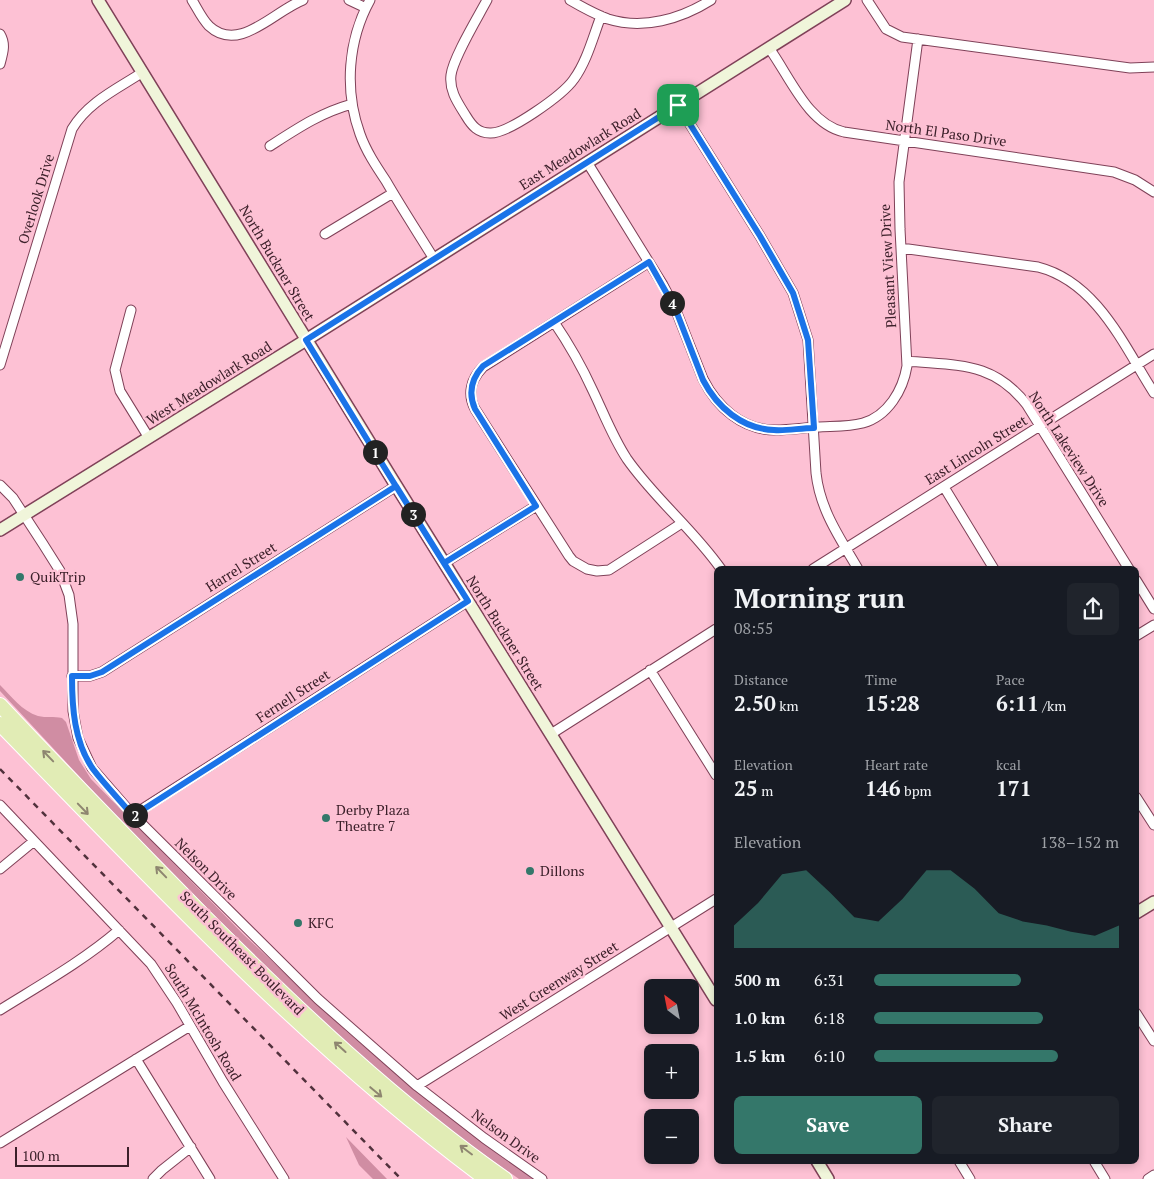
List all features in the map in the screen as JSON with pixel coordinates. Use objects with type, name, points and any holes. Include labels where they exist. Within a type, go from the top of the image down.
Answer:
[{"type":"main road","name":"East Meadowlark Road","points":[[434,259],[845,0]]},
{"type":"main road","name":"North Buckner Street","points":[[101,1],[142,72],[306,340],[714,997]]},
{"type":"main road","name":"West Meadowlark Road","points":[[0,530],[434,259]]},
{"type":"main road","name":"South Southeast Boulevard","points":[[0,705],[161,873],[296,1007],[396,1094],[505,1179]]},
{"type":"main road","name":"South Southeast Boulevard","points":[[0,724],[230,959],[295,1021],[385,1100],[486,1179]]},
{"type":"main road","points":[[1139,911],[1154,902]]},
{"type":"main road","points":[[819,1164],[828,1179]]},
{"type":"street","points":[[192,0],[212,29],[235,36],[246,33],[303,0]]},
{"type":"street","points":[[349,0],[368,4],[353,47],[350,85],[357,126],[366,148],[434,259]]},
{"type":"street","points":[[488,0],[453,65],[450,82],[454,97],[474,127],[490,133],[503,131],[542,107],[564,90],[580,70],[600,16]]},
{"type":"street","points":[[570,0],[600,16],[625,23],[650,23],[678,17],[711,0]]},
{"type":"street","points":[[866,0],[886,29],[902,37],[1130,68],[1154,67]]},
{"type":"street","points":[[0,34],[4,48],[0,64]]},
{"type":"street","name":"Pleasant View Drive","points":[[587,162],[675,308],[703,380],[721,406],[739,420],[760,428],[773,430],[856,425],[868,422],[882,413],[900,390],[905,376],[907,361],[899,182],[918,39]]},
{"type":"street","name":"North El Paso Drive","points":[[769,48],[809,109],[823,124],[842,132],[1114,172],[1136,180],[1154,192]]},
{"type":"street","name":"Overlook Drive","points":[[0,365],[72,129],[80,116],[91,106],[142,72]]},
{"type":"street","points":[[270,146],[318,116],[352,104]]},
{"type":"street","points":[[678,105],[793,293],[808,340],[816,473],[819,490],[827,516],[856,566]]},
{"type":"street","points":[[325,234],[393,192]]},
{"type":"street","points":[[901,248],[1038,267],[1058,274],[1072,282],[1097,305],[1154,393]]},
{"type":"street","points":[[649,262],[483,366],[474,377],[471,395],[475,409],[573,562],[587,569],[597,571],[609,570],[682,523]]},
{"type":"street","points":[[131,310],[115,370],[120,391],[149,438]]},
{"type":"street","points":[[554,322],[574,355],[615,440],[627,458],[639,475],[718,566]]},
{"type":"street","name":"East Lincoln Street","points":[[818,566],[1154,354]]},
{"type":"street","name":"North Lakeview Drive","points":[[907,361],[972,368],[992,374],[1018,394],[1127,566]]},
{"type":"street","name":"Nelson Drive","points":[[0,484],[14,498],[60,571],[69,595],[73,624],[73,711],[78,738],[92,768],[133,816],[318,999],[417,1086],[493,1145],[542,1179]]},
{"type":"street","name":"Harrel Street","points":[[72,676],[90,676],[102,672],[396,486]]},
{"type":"street","points":[[944,487],[992,566]]},
{"type":"street","points":[[444,563],[536,506]]},
{"type":"street","points":[[1139,585],[1154,609]]},
{"type":"street","name":"Fernell Street","points":[[133,816],[468,601]]},
{"type":"street","points":[[1139,634],[1154,625]]},
{"type":"street","points":[[551,734],[714,630]]},
{"type":"street","points":[[650,670],[714,772]]},
{"type":"street","points":[[1139,802],[1154,825]]},
{"type":"street","name":"South McIntosh Road","points":[[0,805],[151,964],[177,1003],[242,1113],[284,1179]]},
{"type":"street","points":[[0,869],[34,841]]},
{"type":"street","name":"West Greenway Street","points":[[417,1086],[714,899]]},
{"type":"street","points":[[0,1010],[73,964],[119,930]]},
{"type":"street","points":[[1139,1018],[1154,1041]]},
{"type":"street","points":[[0,1143],[190,1026]]},
{"type":"street","points":[[136,1059],[210,1179]]},
{"type":"street","points":[[153,1179],[191,1148]]},
{"type":"street","points":[[961,1164],[970,1179]]},
{"type":"street","points":[[1096,1164],[1105,1179]]},
{"type":"street","points":[[1148,1179],[1154,1175]]},
{"type":"shaded area","points":[[0,685],[17,703],[32,714],[41,717],[62,718],[66,722],[79,760],[91,779],[243,934],[346,1031],[422,1096],[534,1179],[519,1179],[479,1151],[396,1088],[317,1019],[116,816],[0,691]]},
{"type":"shaded area","points":[[346,1137],[387,1179],[373,1179],[359,1165]]},
{"type":"railway","points":[[0,769],[401,1179]]},
{"type":"place","name":"QuikTrip","points":[[20,577]]},
{"type":"place","name":"Derby Plaza Theatre 7","points":[[326,818]]},
{"type":"place","name":"Dillons","points":[[530,871]]},
{"type":"place","name":"KFC","points":[[298,923]]},
{"type":"route","points":[[678,105],[306,340],[319,360],[345,404],[357,422],[392,479],[396,486],[405,501],[428,538],[468,601],[133,816],[92,768],[78,738],[73,711],[72,676],[90,676],[102,672],[396,486],[444,563],[536,506],[475,409],[471,400],[471,387],[474,377],[483,366],[649,262],[675,308],[703,380],[716,401],[739,420],[760,428],[773,430],[814,428],[808,340],[793,293],[760,236],[678,105]]}]
